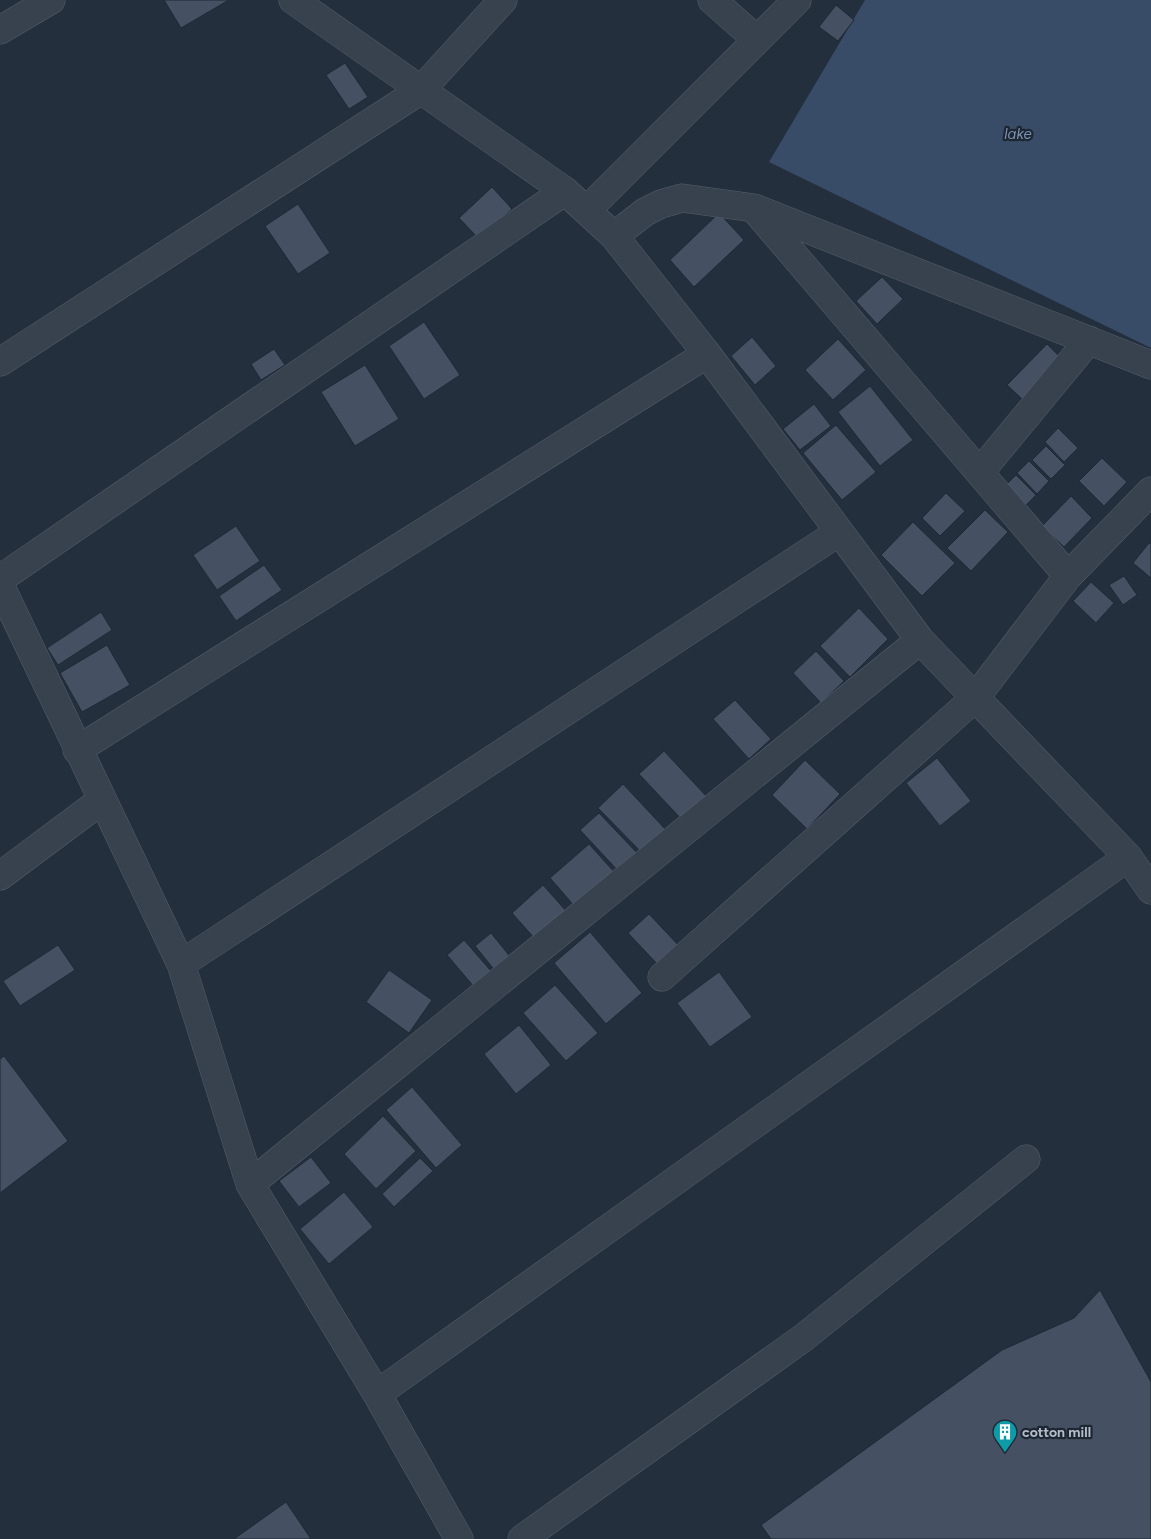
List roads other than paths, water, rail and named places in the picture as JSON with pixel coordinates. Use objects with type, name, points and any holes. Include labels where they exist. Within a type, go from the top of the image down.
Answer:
[{"type":"street","points":[[0,30],[51,0]]},
{"type":"street","points":[[293,0],[565,191],[614,236],[707,354],[920,640],[1128,857],[1151,890]]},
{"type":"street","points":[[0,362],[421,90],[503,0]]},
{"type":"street","points":[[712,0],[756,40]]},
{"type":"street","points":[[586,210],[797,0]]},
{"type":"street","points":[[0,579],[565,191]]},
{"type":"street","points":[[614,236],[645,212],[661,204],[682,198],[754,208],[1151,365]]},
{"type":"street","points":[[754,208],[1068,576]]},
{"type":"street","points":[[980,472],[1089,340]]},
{"type":"street","points":[[77,750],[707,354]]},
{"type":"street","points":[[662,977],[976,697],[1068,576],[1151,491]]},
{"type":"street","points":[[181,964],[839,532]]},
{"type":"street","points":[[0,585],[77,750],[181,964],[250,1184],[377,1394],[459,1539]]},
{"type":"street","points":[[250,1184],[920,640]]},
{"type":"street","points":[[0,876],[102,800]]},
{"type":"street","points":[[377,1394],[1128,857]]},
{"type":"street","points":[[522,1539],[803,1338],[1026,1159]]},
{"type":"water","name":"lake","points":[[865,0],[1151,0],[1151,348],[769,162]]},
{"type":"place","name":"cotton mill","points":[[1005,1453]]}]
